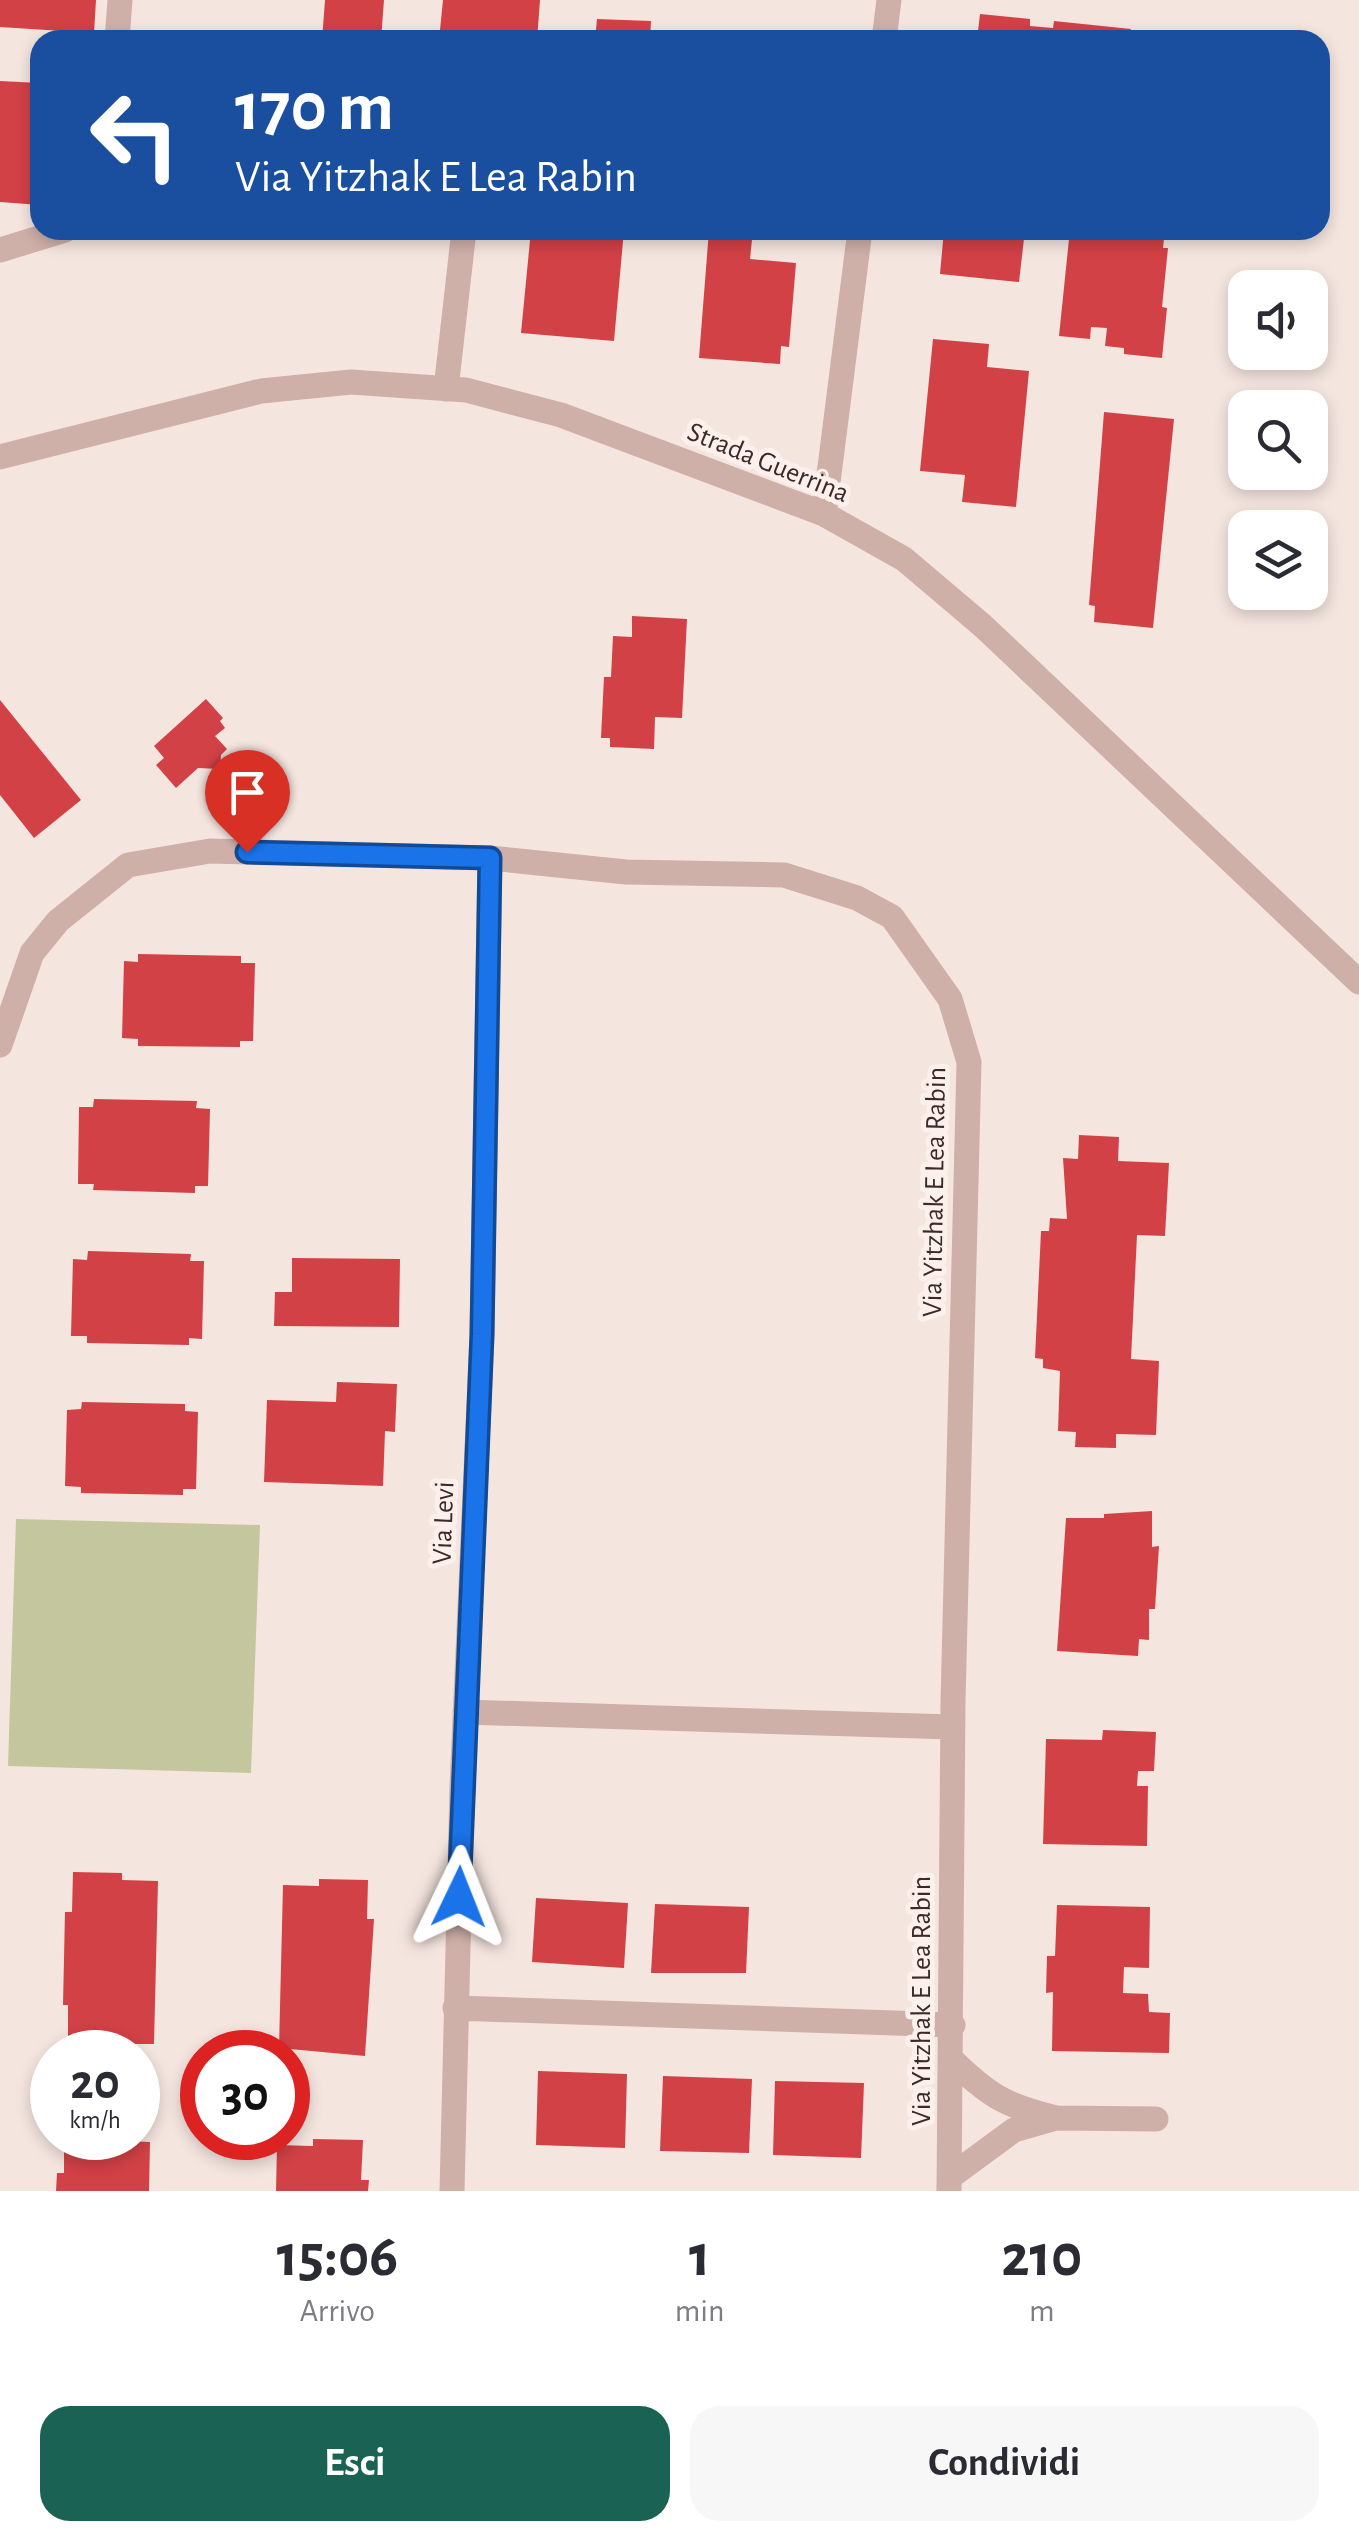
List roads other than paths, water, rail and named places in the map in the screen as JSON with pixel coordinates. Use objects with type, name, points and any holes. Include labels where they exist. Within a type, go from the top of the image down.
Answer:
[{"type":"street","points":[[118,30],[120,0]]},
{"type":"street","points":[[885,30],[889,0]]},
{"type":"street","points":[[0,250],[32,240]]},
{"type":"street","points":[[446,389],[463,240]]},
{"type":"street","points":[[824,514],[859,240]]},
{"type":"street","name":"Strada Guerrina","points":[[0,457],[261,391],[351,382],[446,389],[561,414],[824,514],[904,559],[970,615],[1359,982]]},
{"type":"street","name":"Via Yitzhak E Lea Rabin","points":[[0,1045],[32,953],[90,892],[128,866],[210,851],[490,858],[626,872],[784,874],[857,898],[892,917],[950,998],[969,1062],[952,1728],[949,2184]]},
{"type":"street","name":"Via Levi","points":[[452,2191],[482,1334],[490,858]]},
{"type":"street","points":[[466,1712],[952,1728]]},
{"type":"street","points":[[456,2008],[952,2025]]},
{"type":"street","points":[[952,2060],[990,2096],[1012,2108],[1056,2118],[1156,2119]]},
{"type":"street","points":[[949,2184],[1014,2130],[1056,2118]]}]
